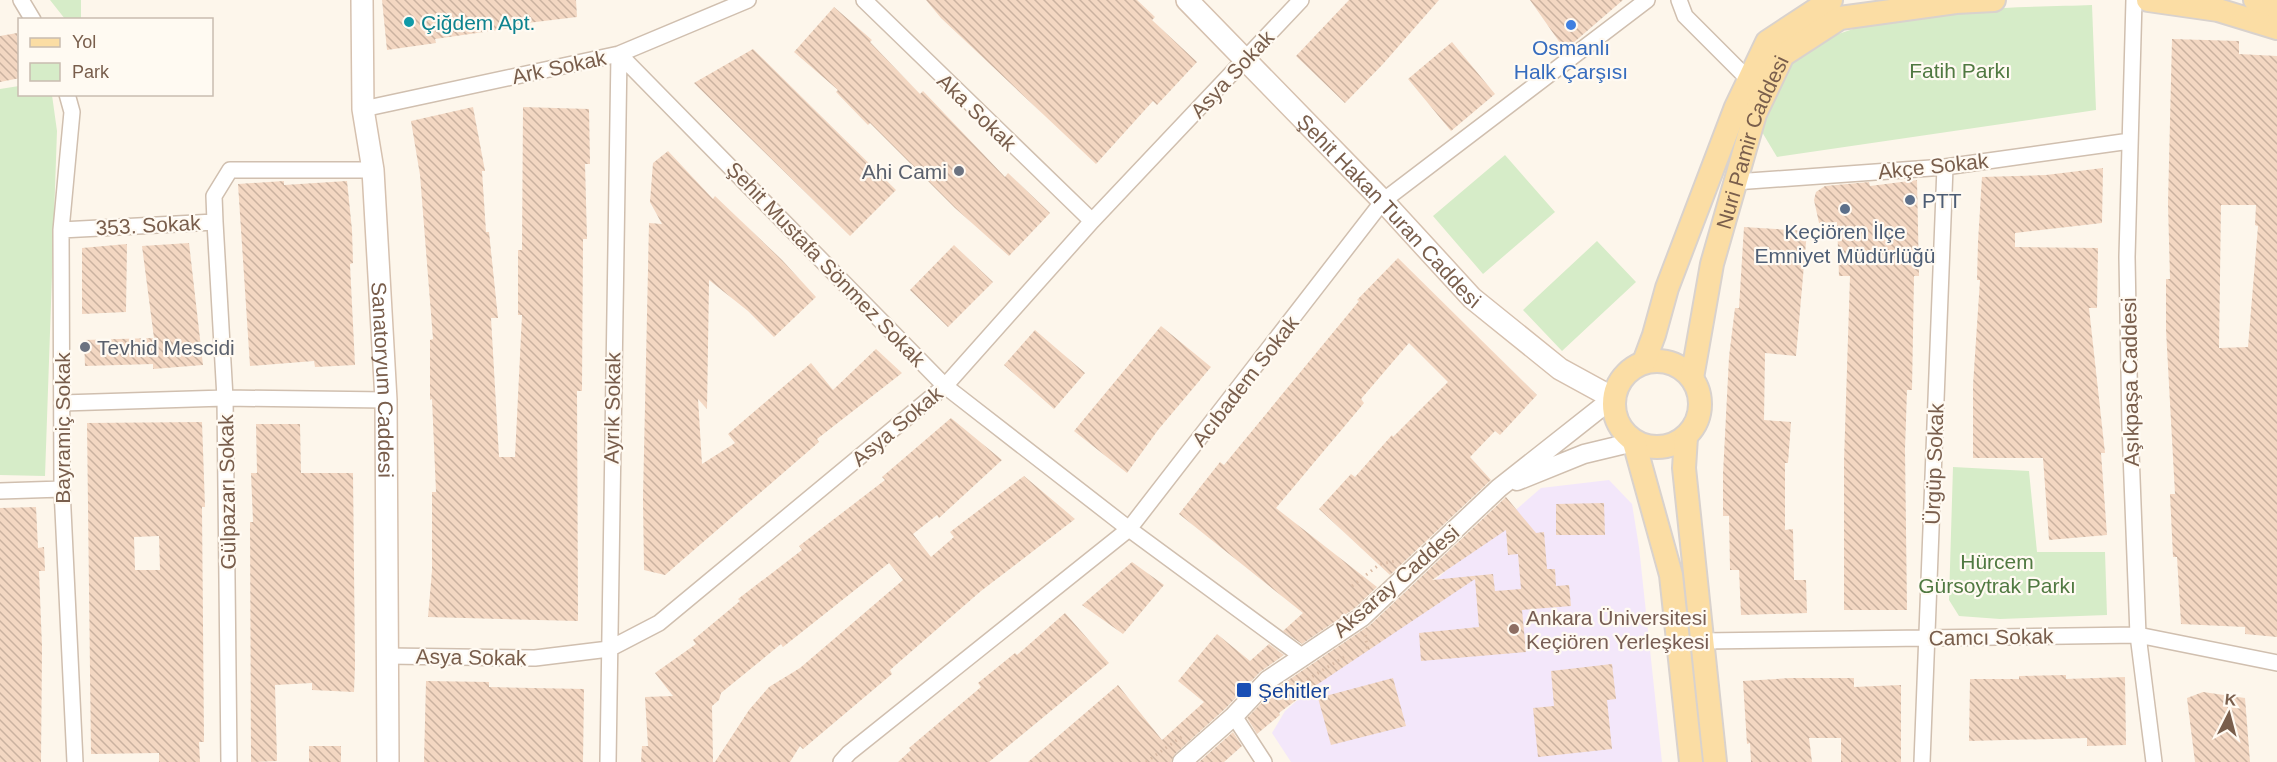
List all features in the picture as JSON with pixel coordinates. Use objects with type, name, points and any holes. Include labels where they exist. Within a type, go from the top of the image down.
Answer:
[{"type":"main road","name":"Sanatoryum Caddesi","points":[[362,0],[363,109],[373,170],[386,400],[388,762]]},
{"type":"main road","name":"Şehit Hakan Turan Caddesi","points":[[1187,0],[1383,201],[1472,298],[1560,369],[1613,398]]},
{"type":"main road","name":"Nuri Pamir Caddesi","points":[[1644,362],[1667,288],[1749,80],[1767,42],[1831,0]]},
{"type":"main road","name":"Nuri Pamir Caddesi","points":[[1692,378],[1712,264],[1735,182],[1755,114],[1783,55],[1840,18],[1956,2],[1994,0]]},
{"type":"main road","points":[[2148,0],[2218,10],[2277,28]]},
{"type":"main road","points":[[2255,0],[2277,7]]},
{"type":"main road","points":[[1634,442],[1661,447],[1676,444],[1686,437],[1699,414],[1698,389],[1692,378],[1670,362],[1644,362],[1623,376],[1613,398],[1617,423],[1634,442],[1658,520],[1671,575],[1691,762]]},
{"type":"main road","points":[[1686,437],[1684,468],[1715,762]]},
{"type":"street","points":[[21,0],[32,18]]},
{"type":"street","name":"Ark Sokak","points":[[363,109],[619,54],[748,0]]},
{"type":"street","name":"Aka Sokak","points":[[864,0],[1092,222]]},
{"type":"street","name":"Asya Sokak","points":[[388,656],[535,658],[609,650],[659,623],[945,386],[1092,222],[1301,0]]},
{"type":"street","name":"Acıbadem Sokak","points":[[842,762],[849,753],[1129,529],[1383,201],[1647,0]]},
{"type":"street","points":[[1678,0],[1685,16],[1749,80]]},
{"type":"street","name":"Aşıkpaşa Caddesi","points":[[2134,0],[2128,280],[2138,635],[2154,762]]},
{"type":"street","name":"Şehit Mustafa Sönmez Sokak","points":[[619,54],[945,386],[1129,529],[1303,657]]},
{"type":"street","name":"Ayrık Sokak","points":[[608,762],[619,54]]},
{"type":"street","name":"Bayramiç Sokak","points":[[68,96],[72,112],[61,230],[62,489],[75,762]]},
{"type":"street","name":"Akçe Sokak","points":[[1735,182],[1945,166],[2130,141]]},
{"type":"street","name":"Ürgüp Sokak","points":[[1922,762],[1945,166]]},
{"type":"street","name":"353. Sokak","points":[[61,230],[215,222],[214,196],[230,170],[373,170]]},
{"type":"street","name":"Gülpazarı Sokak","points":[[215,222],[225,398],[229,762]]},
{"type":"street","points":[[62,403],[225,398],[386,400]]},
{"type":"street","name":"Aksaray Caddesi","points":[[1182,762],[1234,716],[1268,680],[1362,617],[1499,488],[1613,398]]},
{"type":"street","points":[[1499,488],[1584,454],[1634,442]]},
{"type":"street","points":[[0,491],[62,489]]},
{"type":"street","name":"Camcı Sokak","points":[[1702,641],[2138,635],[2277,663]]},
{"type":"street","points":[[1234,716],[1264,762]]},
{"type":"path","points":[[1352,586],[1380,564]]},
{"type":"path","points":[[1363,644],[1368,651]]},
{"type":"path","points":[[1297,686],[1344,657]]},
{"type":"path","points":[[1146,762],[1175,742]]},
{"type":"shaded area","name":"Ankara Üniversitesi Keçiören Yerleşkesi","points":[[1609,480],[1632,504],[1639,547],[1662,762],[1291,762],[1272,733],[1285,711],[1541,488]]},
{"type":"green space","points":[[50,0],[81,0],[81,18],[64,18]]},
{"type":"green space","name":"Fatih Parkı","points":[[2092,5],[2096,110],[1777,157],[1762,132],[1772,98],[1790,66],[1813,46],[1847,31],[1887,21],[1931,14],[2021,7]]},
{"type":"green space","points":[[18,86],[18,96],[52,96],[57,131],[45,476],[0,475],[0,89]]},
{"type":"green space","points":[[1505,155],[1555,212],[1483,274],[1433,216]]},
{"type":"green space","points":[[1597,241],[1636,282],[1562,351],[1523,310]]},
{"type":"green space","name":"Hürcem Gürsoytrak Parkı","points":[[1953,467],[2029,471],[2037,552],[2105,552],[2107,615],[2000,619],[1959,616],[1949,600]]},
{"type":"building","points":[[382,0],[576,0],[577,17],[511,25],[511,28],[435,39],[436,43],[387,50]]},
{"type":"building","points":[[926,0],[1137,0],[1155,17],[1152,20],[1197,62],[1157,105],[1153,101],[1096,164],[941,18]]},
{"type":"building","points":[[1349,0],[1439,0],[1345,103],[1296,56]]},
{"type":"building","name":"Osmanlı Halk Çarşısı","points":[[1530,0],[1623,0],[1565,50]]},
{"type":"building","points":[[834,7],[872,40],[870,42],[920,94],[923,91],[1005,177],[1008,173],[1050,213],[1009,256],[955,208],[870,123],[868,125],[836,92],[838,90],[794,52]]},
{"type":"building","points":[[17,33],[18,78],[0,82],[0,36]]},
{"type":"building","points":[[2172,39],[2239,41],[2239,54],[2277,56],[2277,637],[2245,634],[2245,627],[2181,624],[2177,557],[2173,557],[2170,494],[2175,494],[2166,330],[2166,279],[2170,279],[2168,203]],"holes":[[[2221,205],[2256,205],[2255,225],[2258,226],[2248,347],[2219,348]]]},
{"type":"building","points":[[1452,42],[1495,94],[1451,131],[1408,79]]},
{"type":"building","points":[[753,49],[896,190],[850,236],[694,83]]},
{"type":"building","points":[[473,107],[485,171],[482,171],[486,232],[489,232],[498,318],[491,318],[499,457],[515,457],[522,315],[518,315],[518,250],[522,250],[523,107],[589,109],[590,164],[585,164],[587,239],[583,239],[582,391],[577,391],[578,621],[428,617],[432,571],[432,492],[436,492],[432,399],[430,400],[430,340],[433,339],[420,175],[411,121]]},
{"type":"building","points":[[668,151],[713,199],[715,196],[782,260],[816,297],[774,337],[748,311],[709,280],[707,409],[698,399],[702,464],[735,443],[728,434],[811,363],[833,390],[876,349],[902,373],[817,439],[819,442],[665,575],[644,570],[643,498],[649,223],[662,224],[650,202],[653,163]]},
{"type":"building","points":[[2103,168],[2102,223],[2015,233],[2015,247],[2098,248],[2097,308],[2089,308],[2105,453],[2101,453],[2107,535],[2049,540],[2043,458],[1973,458],[1973,385],[1980,280],[1977,280],[1982,177],[2046,175]]},
{"type":"building","points":[[1917,180],[1919,276],[1914,276],[1912,390],[1907,390],[1905,449],[1907,610],[1844,610],[1844,461],[1850,276],[1839,276],[1837,222],[1819,223],[1814,200],[1816,192],[1825,186],[1869,182],[1870,186]]},
{"type":"building","points":[[284,181],[284,185],[347,181],[352,230],[353,263],[350,264],[355,365],[315,367],[314,361],[250,366],[238,184]]},
{"type":"building","points":[[1744,227],[1807,231],[1796,356],[1765,353],[1764,420],[1791,422],[1788,463],[1785,463],[1785,530],[1793,529],[1794,580],[1806,580],[1807,613],[1741,615],[1739,570],[1730,570],[1729,516],[1723,516],[1723,474],[1729,357],[1735,308],[1739,308]]},
{"type":"building","points":[[189,243],[203,365],[153,369],[153,364],[85,366],[84,340],[154,338],[142,246]]},
{"type":"building","points":[[127,244],[126,312],[82,314],[82,248]]},
{"type":"building","points":[[954,245],[993,282],[948,327],[910,290]]},
{"type":"building","points":[[1398,258],[1537,395],[1500,435],[1495,431],[1470,457],[1491,480],[1390,575],[1319,509],[1351,474],[1355,477],[1392,435],[1393,437],[1448,382],[1409,343],[1361,399],[1364,403],[1276,508],[1377,587],[1355,608],[1302,644],[1283,631],[1303,613],[1179,514],[1220,462],[1224,465],[1359,301],[1357,300]]},
{"type":"building","points":[[1161,326],[1211,367],[1158,430],[1127,473],[1074,431]]},
{"type":"building","points":[[1035,330],[1085,373],[1054,409],[1004,365]]},
{"type":"building","points":[[951,418],[1002,460],[939,518],[937,515],[913,534],[931,557],[954,537],[950,532],[1024,476],[1075,519],[981,591],[890,670],[892,674],[803,749],[800,746],[790,762],[715,762],[749,710],[769,687],[800,668],[903,580],[889,563],[783,647],[781,644],[721,693],[719,700],[712,706],[713,762],[641,762],[642,746],[648,746],[645,697],[673,696],[655,673],[696,644],[693,640],[740,601],[738,599],[802,550],[799,546],[885,480],[882,477]]},
{"type":"building","points":[[202,422],[205,507],[202,507],[204,742],[199,742],[200,762],[159,762],[159,753],[91,754],[87,423]],"holes":[[[159,536],[160,570],[135,570],[134,537]]]},
{"type":"building","points":[[256,424],[300,424],[301,473],[353,473],[355,666],[354,692],[312,690],[312,683],[275,685],[277,761],[251,762],[250,522],[253,522],[251,473],[257,473]]},
{"type":"building","points":[[1506,497],[1536,533],[1544,532],[1547,569],[1555,569],[1556,586],[1569,585],[1571,606],[1522,610],[1526,652],[1421,661],[1419,633],[1479,627],[1475,579],[1315,686],[1279,713],[1280,715],[1257,734],[1247,718],[1275,689],[1370,625]],"holes":[[[1506,530],[1508,555],[1518,554],[1521,589],[1495,591],[1493,574],[1432,580]]]},
{"type":"building","points":[[1604,503],[1605,535],[1556,535],[1556,504]]},
{"type":"building","points":[[36,507],[38,548],[44,547],[45,571],[39,571],[42,647],[41,762],[0,762],[0,508]]},
{"type":"building","points":[[1132,562],[1164,585],[1123,634],[1082,605]]},
{"type":"building","points":[[1065,613],[1109,663],[989,762],[898,762],[911,750],[909,748],[981,687],[978,683],[1015,653],[1017,655]]},
{"type":"building","points":[[1217,634],[1250,661],[1269,644],[1284,655],[1260,672],[1226,708],[1175,754],[1171,762],[1028,762],[1118,685],[1162,740],[1204,702],[1178,681]]},
{"type":"building","points":[[1612,664],[1616,699],[1607,700],[1612,749],[1538,757],[1533,708],[1554,706],[1551,671]]},
{"type":"building","points":[[2066,675],[2066,679],[2125,677],[2126,745],[2087,746],[2087,738],[1969,741],[1970,679],[2019,679],[2019,676]]},
{"type":"building","points":[[1393,678],[1406,726],[1331,745],[1318,698]]},
{"type":"building","points":[[1854,678],[1854,687],[1901,685],[1901,762],[1841,762],[1841,738],[1809,738],[1812,762],[1751,762],[1750,743],[1747,744],[1743,681]]},
{"type":"building","points":[[426,681],[489,682],[489,687],[584,689],[583,762],[424,762]]},
{"type":"building","points":[[2203,692],[2245,698],[2250,762],[2195,762],[2187,698]]},
{"type":"building","points":[[1233,732],[1242,746],[1224,762],[1199,762]]},
{"type":"building","points":[[309,746],[341,746],[341,762],[309,762]]},
{"type":"place","name":"Çiğdem Apt.","points":[[409,22]]},
{"type":"place","name":"Osmanlı Halk Çarşısı","points":[[1571,25]]},
{"type":"place","name":"Ahi Cami","points":[[959,171]]},
{"type":"place","name":"PTT","points":[[1910,200]]},
{"type":"place","name":"Keçiören İlçe Emniyet Müdürlüğü","points":[[1845,209]]},
{"type":"place","name":"Tevhid Mescidi","points":[[85,347]]},
{"type":"place","name":"Ankara Üniversitesi Keçiören Yerleşkesi","points":[[1514,629]]},
{"type":"place","name":"Şehitler","points":[[1244,690]]}]
